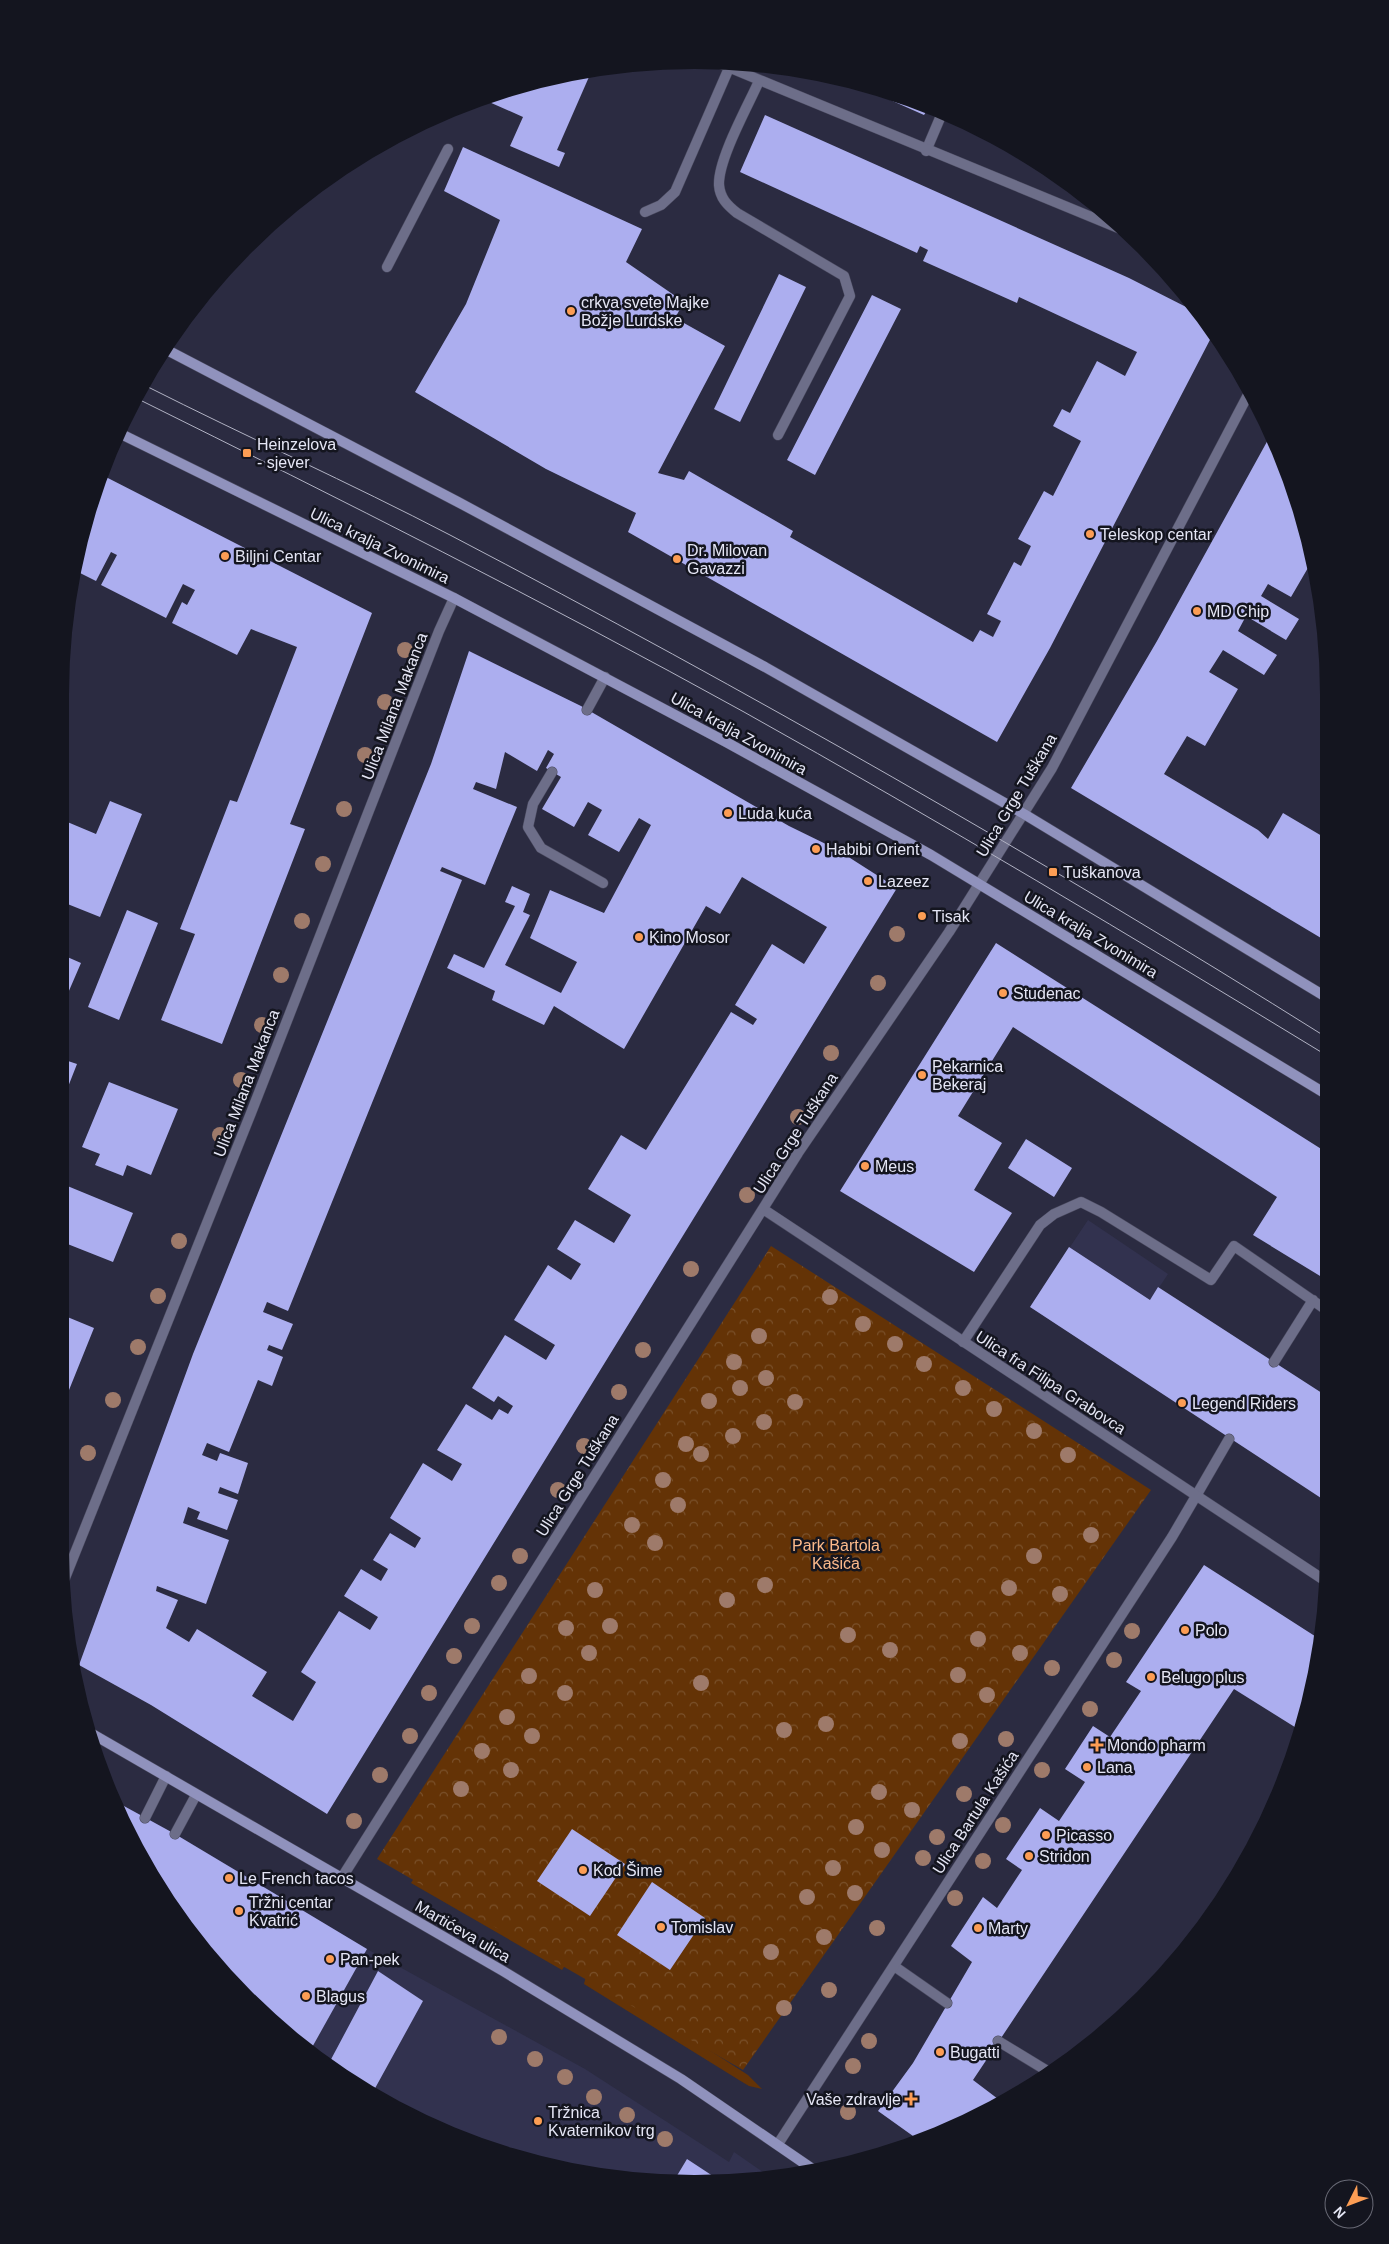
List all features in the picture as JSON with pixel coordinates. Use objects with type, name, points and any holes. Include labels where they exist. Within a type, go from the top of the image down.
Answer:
[{"type":"main road","points":[[171,352],[458,502],[756,662],[1024,814],[1320,993]]},
{"type":"main road","name":"Ulica kralja Zvonimira","points":[[125,436],[454,598],[760,760],[979,884],[1320,1090]]},
{"type":"main road","name":"Martićeva ulica","points":[[98,1737],[503,1971],[681,2079],[807,2165]]},
{"type":"street","points":[[645,212],[661,205],[675,192],[728,70]]},
{"type":"street","points":[[734,70],[926,151],[1106,223]]},
{"type":"street","points":[[759,81],[722,164],[719,185],[724,202],[736,213],[844,276],[850,296],[778,435]]},
{"type":"street","points":[[926,151],[940,119]]},
{"type":"street","points":[[387,267],[448,149]]},
{"type":"street","name":"Ulica Grge Tuškana","points":[[341,1879],[798,1153],[949,932],[1024,814],[1052,768],[1246,399]]},
{"type":"street","name":"Ulica Milana Makanca","points":[[69,1569],[251,1113],[439,630],[454,598]]},
{"type":"street","points":[[588,710],[605,677]]},
{"type":"street","points":[[552,772],[533,804],[528,827],[541,848],[603,883]]},
{"type":"street","points":[[963,1342],[1040,1225],[1054,1214],[1081,1202],[1101,1212],[1211,1280],[1234,1246],[1320,1305]]},
{"type":"street","name":"Ulica fra Filipa Grabovca","points":[[763,1209],[1319,1577]]},
{"type":"street","points":[[1274,1362],[1314,1300]]},
{"type":"street","name":"Ulica Bartula Kašića","points":[[778,2144],[1172,1537],[1229,1439]]},
{"type":"street","points":[[145,1818],[166,1776]]},
{"type":"street","points":[[175,1834],[196,1795]]},
{"type":"street","points":[[894,1966],[947,2003]]},
{"type":"street","points":[[998,2041],[1044,2069]]},
{"type":"shaded area","points":[[1088,1220],[1168,1274],[1111,1360],[1030,1307]]},
{"type":"shaded area","points":[[124,1806],[175,1834],[367,1949],[585,2069],[729,2162],[734,2152],[762,2171],[694,2175],[654,2174],[572,2163],[533,2154],[455,2128],[418,2111],[382,2091],[347,2070],[282,2020],[224,1962],[174,1897],[133,1826]]},
{"type":"green space","name":"Park Bartola Kašića","points":[[771,1246],[1151,1490],[743,2070],[377,1859]]},
{"type":"green space","points":[[416,1875],[566,1964],[562,1970],[411,1883]]},
{"type":"green space","points":[[593,1975],[748,2075],[762,2089],[749,2086],[584,1984],[586,1976]]},
{"type":"building","points":[[588,78],[557,150],[565,153],[559,167],[510,146],[523,117],[491,103],[533,90]]},
{"type":"building","points":[[892,101],[925,113],[924,115]]},
{"type":"building","points":[[765,115],[1129,278],[1185,306],[1210,340],[1050,648],[997,742],[628,532],[636,513],[546,469],[415,392],[466,304],[500,220],[444,191],[463,147],[642,229],[626,262],[684,302],[675,318],[725,346],[658,473],[684,480],[689,471],[793,531],[790,537],[973,642],[980,630],[993,637],[1001,621],[987,614],[1014,562],[1021,566],[1031,546],[1018,539],[1044,491],[1053,496],[1081,441],[1053,426],[1062,409],[1070,413],[1097,361],[1125,376],[1137,352],[1019,297],[1017,303],[923,261],[928,250],[920,246],[917,253],[740,172]]},
{"type":"building","points":[[779,274],[806,287],[740,422],[714,409]]},
{"type":"building","points":[[872,295],[901,309],[815,475],[787,460]]},
{"type":"building","points":[[1267,442],[1287,493],[1307,569],[1291,597],[1268,584],[1261,596],[1299,619],[1286,640],[1246,616],[1238,631],[1277,655],[1264,675],[1223,650],[1209,672],[1238,689],[1205,746],[1187,736],[1164,774],[1258,830],[1268,839],[1283,813],[1320,835],[1320,937],[1071,788],[1157,641]]},
{"type":"building","points":[[108,478],[372,613],[290,824],[305,829],[222,1044],[161,1020],[195,934],[180,929],[230,800],[237,802],[297,647],[251,629],[237,655],[172,623],[182,602],[187,605],[195,590],[183,584],[166,618],[101,585],[117,555],[111,552],[96,581],[81,573],[90,533]]},
{"type":"building","points":[[469,651],[581,706],[789,826],[836,849],[897,888],[327,1814],[151,1705],[80,1665],[193,1354],[431,764]],"holes":[[[548,750],[554,754],[546,768],[561,777],[542,809],[574,827],[588,802],[602,810],[588,835],[619,852],[639,818],[651,825],[604,913],[550,890],[530,938],[577,962],[561,993],[505,965],[530,915],[523,912],[530,894],[512,886],[505,902],[515,906],[484,968],[454,954],[447,968],[495,991],[492,1000],[544,1025],[554,1006],[624,1049],[706,906],[720,914],[742,877],[827,927],[804,964],[772,944],[735,1005],[757,1019],[753,1025],[731,1012],[646,1150],[621,1135],[588,1189],[631,1215],[614,1243],[575,1220],[557,1249],[581,1264],[571,1280],[548,1265],[514,1320],[555,1345],[546,1360],[505,1335],[472,1388],[494,1402],[498,1396],[513,1406],[508,1414],[499,1409],[492,1420],[466,1404],[437,1450],[462,1464],[452,1481],[423,1463],[390,1518],[421,1538],[415,1548],[390,1533],[373,1560],[388,1569],[381,1581],[361,1569],[344,1596],[378,1617],[370,1630],[339,1611],[301,1672],[316,1682],[293,1721],[252,1696],[267,1672],[197,1629],[189,1642],[166,1628],[178,1600],[156,1591],[157,1586],[206,1604],[229,1540],[183,1523],[188,1507],[200,1512],[197,1519],[227,1530],[238,1500],[218,1493],[220,1487],[238,1494],[248,1463],[220,1453],[217,1461],[202,1455],[207,1443],[229,1452],[258,1380],[272,1386],[283,1357],[267,1350],[269,1345],[282,1350],[293,1324],[263,1312],[267,1302],[288,1311],[462,880],[440,871],[442,867],[485,885],[517,807],[473,789],[476,782],[496,789],[505,752],[537,771]]]},
{"type":"building","points":[[110,801],[142,814],[100,917],[69,905],[69,823],[96,834]]},
{"type":"building","points":[[127,910],[158,923],[119,1020],[88,1007]]},
{"type":"building","points":[[996,943],[1320,1148],[1320,1276],[1253,1235],[1277,1197],[1013,1027],[958,1116],[1002,1143],[974,1190],[1012,1213],[974,1272],[840,1191]]},
{"type":"building","points":[[69,958],[81,963],[69,991]]},
{"type":"building","points":[[69,1061],[77,1064],[69,1084]]},
{"type":"building","points":[[109,1082],[178,1109],[151,1175],[127,1165],[123,1176],[95,1165],[100,1154],[82,1147]]},
{"type":"building","points":[[1026,1139],[1072,1168],[1054,1197],[1008,1168]]},
{"type":"building","points":[[69,1187],[133,1213],[113,1262],[69,1245]]},
{"type":"building","points":[[1069,1247],[1150,1300],[1158,1287],[1320,1392],[1320,1497],[1030,1307]]},
{"type":"building","points":[[69,1318],[94,1328],[69,1390]]},
{"type":"building","points":[[1204,1565],[1314,1636],[1308,1672],[1294,1727],[1234,1689],[973,2080],[996,2097],[971,2111],[913,2136],[878,2111],[913,2063],[972,1962],[951,1946],[983,1897],[997,1908],[1022,1870],[1006,1859],[1040,1808],[1059,1821],[1085,1782],[1065,1769],[1093,1726],[1110,1737],[1141,1691],[1126,1682]]},
{"type":"building","name":"Tržni centar Kvatrić","points":[[124,1806],[175,1834],[367,1949],[313,2045],[252,1992],[198,1930],[174,1897],[153,1862]]},
{"type":"building","name":"Kod Šime","points":[[572,1829],[625,1864],[590,1916],[537,1881]]},
{"type":"building","name":"Tomislav","points":[[652,1882],[705,1918],[670,1970],[617,1935]]},
{"type":"building","points":[[378,1971],[423,2001],[376,2087],[331,2059]]},
{"type":"building","points":[[687,2159],[711,2175],[694,2175],[678,2175]]},
{"type":"tram line","points":[[150,388],[450,535],[673,654],[893,777],[1111,905],[1320,1033]]},
{"type":"tram line","points":[[142,401],[443,552],[744,712],[1037,881],[1320,1051]]},
{"type":"place","name":"crkva svete Majke Božje Lurdske","points":[[571,311]]},
{"type":"place","name":"Heinzelova - sjever","points":[[247,453]]},
{"type":"place","name":"Teleskop centar","points":[[1090,534]]},
{"type":"place","name":"Biljni Centar","points":[[225,556]]},
{"type":"place","name":"Dr. Milovan Gavazzi","points":[[677,559]]},
{"type":"place","name":"MD Chip","points":[[1197,611]]},
{"type":"place","name":"Luda kuća","points":[[728,813]]},
{"type":"place","name":"Habibi Orient","points":[[816,849]]},
{"type":"place","name":"Tuškanova","points":[[1053,872]]},
{"type":"place","name":"Lazeez","points":[[868,881]]},
{"type":"place","name":"Tisak","points":[[922,916]]},
{"type":"place","name":"Kino Mosor","points":[[639,937]]},
{"type":"place","name":"Studenac","points":[[1003,993]]},
{"type":"place","name":"Pekarnica Bekeraj","points":[[922,1075]]},
{"type":"place","name":"Meus","points":[[865,1166]]},
{"type":"place","name":"Legend Riders","points":[[1182,1403]]},
{"type":"place","name":"Polo","points":[[1185,1630]]},
{"type":"place","name":"Belugo plus","points":[[1151,1677]]},
{"type":"place","name":"Mondo pharm","points":[[1097,1745]]},
{"type":"place","name":"Lana","points":[[1087,1767]]},
{"type":"place","name":"Picasso","points":[[1046,1835]]},
{"type":"place","name":"Stridon","points":[[1029,1856]]},
{"type":"place","name":"Kod Šime","points":[[583,1870]]},
{"type":"place","name":"Le French tacos","points":[[229,1878]]},
{"type":"place","name":"Tržni centar Kvatrić","points":[[239,1911]]},
{"type":"place","name":"Tomislav","points":[[661,1927]]},
{"type":"place","name":"Marty","points":[[978,1928]]},
{"type":"place","name":"Pan-pek","points":[[330,1959]]},
{"type":"place","name":"Blagus","points":[[306,1996]]},
{"type":"place","name":"Bugatti","points":[[940,2052]]},
{"type":"place","name":"Vaše zdravlje","points":[[911,2099]]},
{"type":"place","name":"Tržnica Kvaternikov trg","points":[[538,2121]]}]
